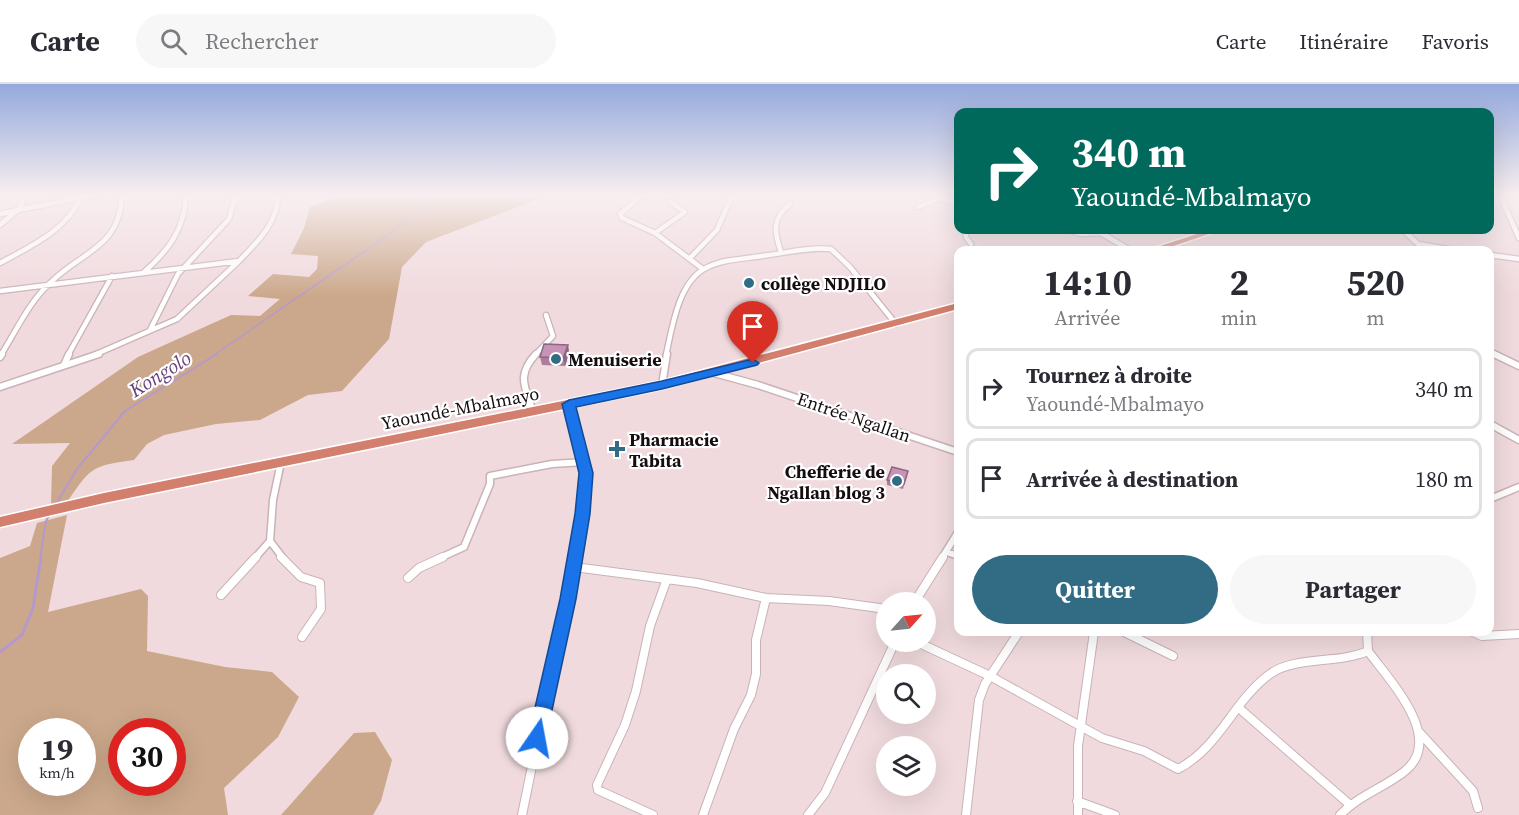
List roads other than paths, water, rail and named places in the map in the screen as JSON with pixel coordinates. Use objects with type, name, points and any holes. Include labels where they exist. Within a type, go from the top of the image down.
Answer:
[{"type":"highway","points":[[1163,246],[1194,234]]},
{"type":"highway","name":"Yaoundé-Mbalmayo","points":[[0,522],[68,506],[662,385],[954,307]]},
{"type":"street","points":[[0,263],[53,229]]},
{"type":"street","points":[[0,357],[49,283],[113,234],[116,229]]},
{"type":"street","points":[[142,273],[170,249],[179,229]]},
{"type":"street","points":[[150,330],[178,274],[188,267],[220,229]]},
{"type":"street","points":[[0,387],[107,351],[182,315],[239,261],[265,229]]},
{"type":"street","points":[[647,229],[703,268]]},
{"type":"street","points":[[655,233],[661,229]]},
{"type":"street","points":[[690,258],[700,250],[716,229]]},
{"type":"street","points":[[774,229],[781,252]]},
{"type":"street","points":[[966,234],[971,244]]},
{"type":"street","points":[[1103,234],[1123,246]]},
{"type":"street","points":[[1406,234],[1412,242],[1428,246]]},
{"type":"street","points":[[662,385],[666,352],[688,282],[703,268],[731,260],[781,252],[825,248],[834,250],[896,324]]},
{"type":"street","points":[[1494,256],[1519,259]]},
{"type":"street","points":[[0,291],[49,283],[239,261]]},
{"type":"street","points":[[64,365],[76,338],[112,276]]},
{"type":"street","points":[[532,412],[522,376],[527,364],[553,336],[546,315]]},
{"type":"street","points":[[1494,354],[1519,366]]},
{"type":"street","name":"Entrée Ngallan","points":[[714,373],[758,385],[954,451]]},
{"type":"street","points":[[522,815],[583,514],[586,473],[569,404]]},
{"type":"street","points":[[1494,426],[1519,440]]},
{"type":"street","points":[[281,462],[273,500],[270,541],[277,552],[301,577],[320,583],[321,609],[302,638]]},
{"type":"street","points":[[408,578],[419,568],[464,547],[490,484],[490,476],[552,464],[584,462]]},
{"type":"street","points":[[1494,497],[1519,487]]},
{"type":"street","points":[[921,592],[954,539]]},
{"type":"street","points":[[221,595],[270,541]]},
{"type":"street","points":[[947,552],[954,555]]},
{"type":"street","points":[[574,567],[667,579],[766,598],[829,601],[876,608]]},
{"type":"street","points":[[652,815],[598,790],[597,785],[625,725],[636,691],[650,626],[667,579]]},
{"type":"street","points":[[703,815],[734,729],[751,695],[756,674],[756,640],[766,598]]},
{"type":"street","points":[[1494,636],[1519,634]]},
{"type":"street","points":[[966,815],[979,700],[990,676],[1016,636]]},
{"type":"street","points":[[1078,815],[1079,725],[1093,636]]},
{"type":"street","points":[[1132,636],[1173,656]]},
{"type":"street","points":[[1340,815],[1349,804],[1410,766],[1414,761],[1419,732],[1417,723],[1368,651],[1367,636]]},
{"type":"street","points":[[936,651],[990,676],[1102,738],[1144,751],[1178,769],[1190,762],[1240,709],[1247,694],[1279,669],[1349,658],[1368,651]]},
{"type":"street","points":[[808,815],[825,793],[890,652]]},
{"type":"street","points":[[1240,709],[1349,804]]},
{"type":"street","points":[[1419,732],[1473,791],[1478,808]]},
{"type":"street","points":[[1077,801],[1115,815]]},
{"type":"waterway","name":"Kongolo","points":[[214,355],[396,229]]},
{"type":"waterway","name":"Kongolo","points":[[55,506],[77,469],[125,411],[217,354]]},
{"type":"waterway","name":"Kongolo","points":[[40,558],[46,521],[50,514]]},
{"type":"waterway","name":"Kongolo","points":[[0,652],[22,635],[33,608],[41,557]]},
{"type":"place","name":"collège NDJILO","points":[[749,283]]},
{"type":"place","name":"Menuiserie","points":[[556,359]]},
{"type":"place","name":"Pharmacie Tabita","points":[[617,449]]},
{"type":"place","name":"Chefferie de Ngallan blog 3","points":[[897,481]]}]
